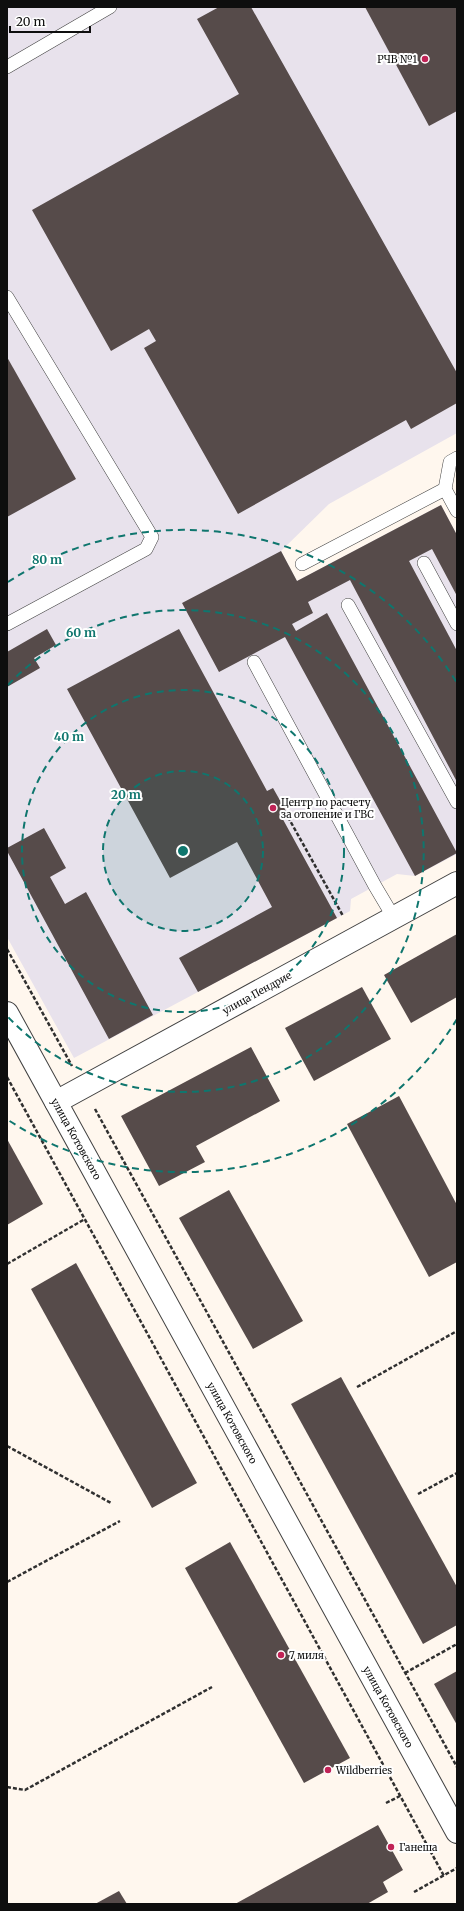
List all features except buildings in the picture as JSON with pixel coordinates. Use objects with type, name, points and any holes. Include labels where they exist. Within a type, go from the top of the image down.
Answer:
[{"type":"street","name":"улица Пендрие","points":[[56,1102],[457,883]]},
{"type":"street","name":"улица Котовского","points":[[7,1013],[457,1832]]},
{"type":"lane","points":[[7,67],[110,7]]},
{"type":"lane","points":[[7,297],[152,537],[146,549],[7,624]]},
{"type":"lane","points":[[457,458],[450,462],[445,488],[457,511]]},
{"type":"lane","points":[[302,564],[445,488]]},
{"type":"lane","points":[[424,563],[457,624]]},
{"type":"lane","points":[[348,605],[457,802]]},
{"type":"lane","points":[[254,662],[375,886],[394,918]]},
{"type":"path","points":[[288,817],[344,918]]},
{"type":"path","points":[[7,949],[74,1069]]},
{"type":"path","points":[[7,1077],[444,1876]]},
{"type":"path","points":[[95,1108],[457,1768]]},
{"type":"path","points":[[7,1264],[85,1219]]},
{"type":"path","points":[[357,1387],[457,1330]]},
{"type":"path","points":[[7,1446],[110,1503]]},
{"type":"path","points":[[418,1494],[457,1473]]},
{"type":"path","points":[[7,1582],[120,1521]]},
{"type":"path","points":[[405,1674],[457,1644]]},
{"type":"path","points":[[7,1787],[25,1790],[212,1687]]},
{"type":"path","points":[[386,1803],[400,1796]]},
{"type":"path","points":[[414,1892],[457,1868]]},
{"type":"shaded area","points":[[7,7],[457,7],[457,433],[329,504],[281,551],[297,581],[441,505],[457,535],[457,854],[415,876],[397,874],[351,899],[350,911],[74,1058],[7,937]]},
{"type":"place","name":"РЧВ №1","points":[[425,59]]},
{"type":"place","name":"Центр по расчету за отопение и ГВС","points":[[273,808]]},
{"type":"place","name":"7 миля","points":[[281,1655]]},
{"type":"place","name":"Wildberries","points":[[328,1770]]},
{"type":"place","name":"Ганеша","points":[[391,1847]]}]
